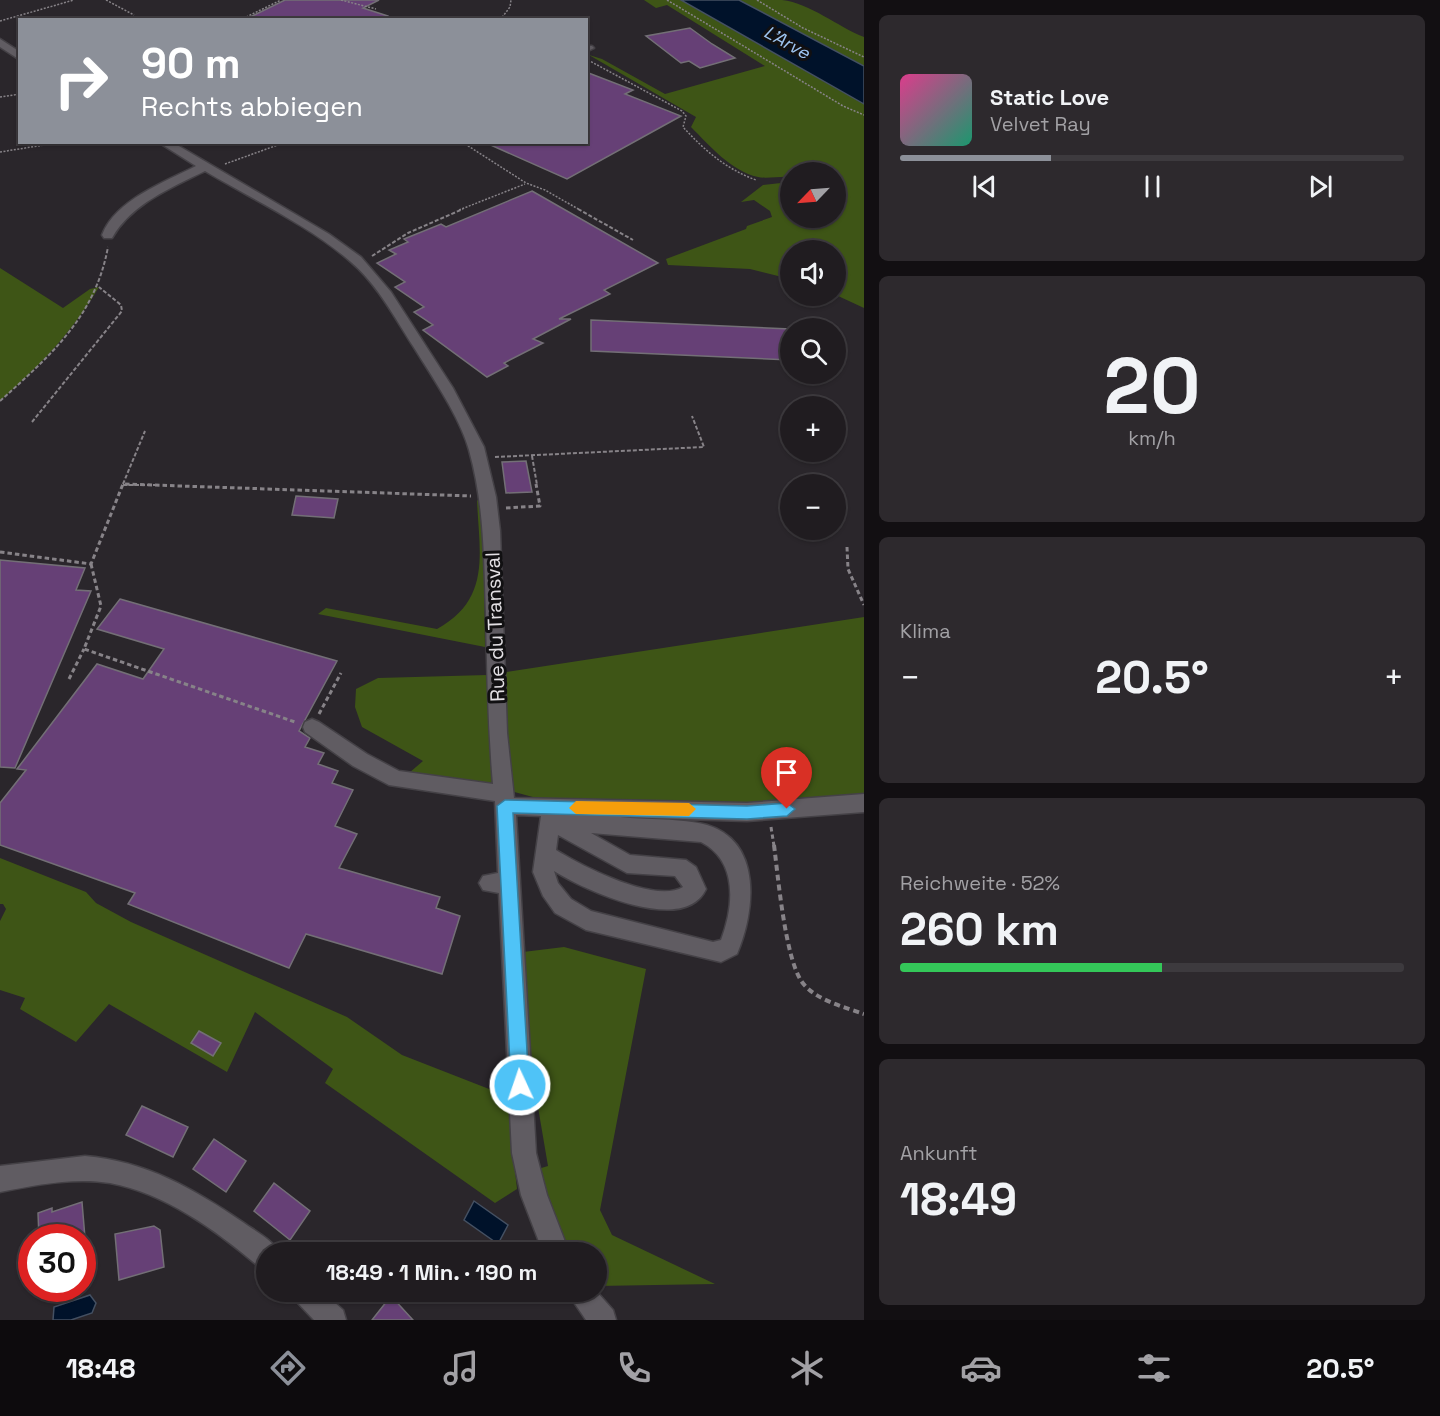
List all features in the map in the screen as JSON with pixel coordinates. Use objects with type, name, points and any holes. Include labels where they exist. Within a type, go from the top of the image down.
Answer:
[{"type":"street","points":[[0,42],[18,56]]},
{"type":"street","name":"Rue du Transval","points":[[166,144],[325,237],[360,264],[386,295],[446,388],[471,435],[482,465],[492,531],[498,733],[504,800],[499,883],[524,1153],[534,1195],[552,1242]]},
{"type":"street","points":[[108,235],[111,223],[125,211],[206,168]]},
{"type":"street","points":[[312,727],[360,760],[396,779],[504,800],[552,814],[704,833],[719,839],[733,854],[742,897],[731,944],[724,951],[713,952],[578,916],[557,901],[543,872],[552,814]]},
{"type":"street","points":[[552,814],[768,811],[864,803]]},
{"type":"street","points":[[545,854],[586,879],[634,895],[680,900],[690,897],[695,890],[689,874],[679,867],[627,864],[552,814]]},
{"type":"street","points":[[0,1179],[45,1171],[87,1168],[144,1178],[174,1192],[256,1249]]},
{"type":"street","points":[[315,1302],[333,1320]]},
{"type":"street","points":[[588,1302],[603,1320]]},
{"type":"path","points":[[0,21],[74,0]]},
{"type":"path","points":[[106,0],[134,15]]},
{"type":"path","points":[[244,18],[281,0]]},
{"type":"path","points":[[341,0],[376,9]]},
{"type":"path","points":[[502,18],[510,7],[511,0]]},
{"type":"path","points":[[667,0],[843,106],[864,115]]},
{"type":"path","points":[[757,0],[803,28],[864,57]]},
{"type":"path","points":[[588,60],[682,111],[686,116],[683,127],[717,160],[724,166],[756,180]]},
{"type":"path","points":[[0,97],[18,94]]},
{"type":"path","points":[[0,152],[50,144]]},
{"type":"path","points":[[206,168],[280,144]]},
{"type":"path","points":[[465,144],[526,183],[545,190],[633,240]]},
{"type":"path","points":[[360,264],[399,236],[526,183]]},
{"type":"path","points":[[0,401],[63,340],[99,287],[105,272],[108,235]]},
{"type":"path","points":[[32,422],[122,311],[121,305],[99,287]]},
{"type":"path","points":[[500,457],[704,447],[692,417]]},
{"type":"path","points":[[69,679],[101,606],[91,564],[145,431]]},
{"type":"path","points":[[524,507],[540,506],[532,456]]},
{"type":"path","points":[[123,484],[477,496]]},
{"type":"path","points":[[847,547],[845,560],[848,571],[864,605]]},
{"type":"path","points":[[0,552],[91,564]]},
{"type":"path","points":[[84,649],[312,727],[342,673]]},
{"type":"path","points":[[768,811],[796,973],[814,993],[864,1014]]},
{"type":"green space","points":[[644,0],[681,0],[864,104],[864,308],[846,300],[846,240],[780,240],[780,276],[750,269],[668,265],[666,259],[772,217],[770,211],[754,200],[741,202],[763,185],[780,183],[780,228],[846,228],[846,162],[780,162],[780,177],[758,177],[748,174],[721,157],[691,127],[696,117],[589,55],[602,59],[665,94],[765,66],[667,5],[656,8]]},
{"type":"green space","points":[[739,0],[782,0],[813,10],[864,37],[864,66]]},
{"type":"green space","points":[[0,268],[63,308],[90,289],[99,287],[77,320],[54,348],[0,401]]},
{"type":"green space","points":[[477,500],[483,505],[485,647],[318,614],[326,608],[437,629],[455,617],[467,604],[478,573],[480,556]]},
{"type":"green space","points":[[864,617],[864,796],[742,806],[656,800],[540,799],[492,786],[409,773],[423,761],[362,727],[355,707],[356,689],[378,678],[487,675]]},
{"type":"green space","points":[[0,858],[86,892],[96,903],[131,922],[347,1017],[402,1055],[507,1096],[517,1189],[495,1203],[325,1083],[333,1069],[255,1012],[227,1072],[109,1004],[76,1042],[20,1009],[25,998],[0,990],[0,921],[6,909],[3,904],[0,904]]},
{"type":"green space","points":[[564,947],[646,969],[600,1210],[612,1235],[715,1284],[607,1286],[607,1242],[566,1242],[551,1214],[538,1169],[548,1166],[531,1066],[523,952]]},
{"type":"water","name":"L'Arve","points":[[681,0],[739,0],[864,66],[864,104]]},
{"type":"water","points":[[474,1201],[508,1225],[499,1242],[495,1242],[464,1220]]},
{"type":"water","points":[[69,1302],[96,1303],[92,1313],[71,1320],[53,1320],[54,1307]]},
{"type":"building","points":[[285,0],[379,0],[363,8],[388,16],[388,18],[248,18]]},
{"type":"building","points":[[690,28],[735,58],[700,68],[689,61],[681,63],[646,36]]},
{"type":"building","points":[[588,73],[633,90],[625,94],[681,116],[567,179],[488,144],[588,144]]},
{"type":"building","points":[[532,191],[658,263],[604,290],[610,294],[559,319],[571,319],[533,339],[543,343],[504,363],[508,366],[487,377],[423,330],[433,325],[414,312],[424,307],[395,287],[405,282],[377,263],[396,254],[389,250],[408,242],[404,239],[441,224],[446,227]]},
{"type":"building","points":[[591,320],[780,329],[780,360],[591,351]]},
{"type":"building","points":[[526,461],[532,492],[506,493],[502,462]]},
{"type":"building","points":[[296,496],[338,499],[334,518],[292,515]]},
{"type":"building","points":[[0,560],[85,568],[76,590],[91,591],[15,768],[0,767]]},
{"type":"building","points":[[120,599],[337,661],[299,731],[310,738],[305,747],[324,753],[318,764],[338,771],[332,783],[353,790],[335,826],[357,834],[339,868],[440,897],[436,908],[460,916],[442,974],[306,934],[289,968],[128,904],[135,893],[0,845],[0,803],[26,770],[17,769],[97,664],[143,679],[164,649],[97,629]]},
{"type":"building","points":[[199,1031],[221,1043],[213,1056],[191,1043]]},
{"type":"building","points":[[142,1106],[188,1127],[173,1157],[126,1135]]},
{"type":"building","points":[[214,1139],[246,1161],[226,1192],[193,1169]]},
{"type":"building","points":[[274,1183],[310,1211],[290,1240],[254,1211]]},
{"type":"building","points":[[82,1202],[84,1224],[38,1224],[38,1213],[52,1208],[52,1212]]},
{"type":"building","points":[[154,1226],[160,1230],[164,1267],[119,1280],[115,1234]]},
{"type":"building","points":[[386,1302],[396,1302],[413,1320],[372,1320]]},
{"type":"slow traffic","points":[[576,808],[689,809]]},
{"type":"route","points":[[520,1085],[505,806],[747,812],[787,809]]}]
